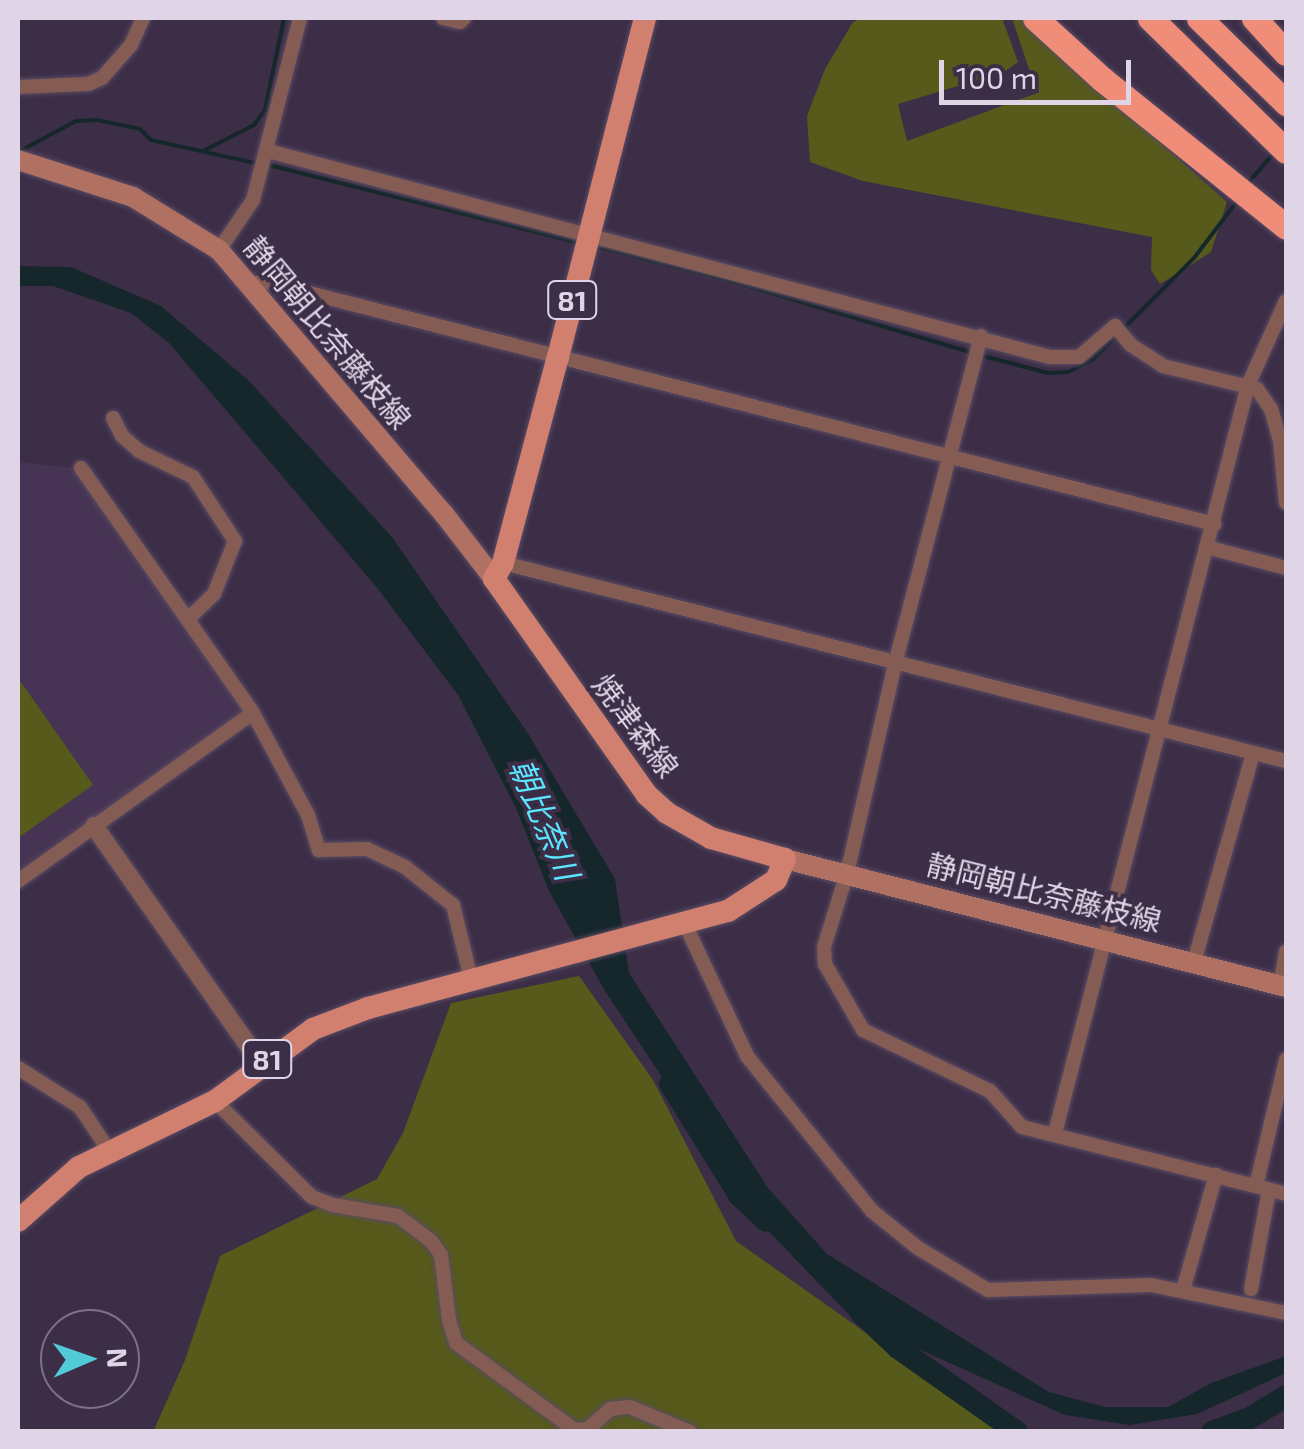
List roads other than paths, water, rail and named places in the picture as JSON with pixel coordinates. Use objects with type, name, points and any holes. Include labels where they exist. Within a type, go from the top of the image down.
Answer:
[{"type":"highway","points":[[1035,18],[1286,227]]},
{"type":"highway","points":[[1150,18],[1286,151]]},
{"type":"highway","points":[[1199,18],[1286,103]]},
{"type":"highway","points":[[1254,18],[1286,53]]},
{"type":"main road","name":"81","points":[[498,571],[558,357],[645,18]]},
{"type":"main road","name":"静岡朝比奈藤枝線","points":[[23,161],[133,197],[219,250],[444,514],[498,571]]},
{"type":"main road","name":"焼津森線","points":[[498,571],[648,794],[667,813],[711,838],[786,859]]},
{"type":"main road","name":"81","points":[[18,1221],[79,1166],[216,1101],[291,1042],[344,1016],[678,927],[750,900],[776,880],[786,859]]},
{"type":"main road","name":"静岡朝比奈藤枝線","points":[[786,859],[1108,938],[1283,987]]},
{"type":"street","points":[[18,86],[88,84],[102,78],[131,45],[143,18]]},
{"type":"street","points":[[219,250],[238,228],[258,180],[300,18]]},
{"type":"street","points":[[443,18],[460,22],[464,18]]},
{"type":"street","points":[[268,151],[1066,358],[1092,350],[1115,326],[1148,359],[1163,366],[1257,389],[1271,409],[1280,440],[1286,503]]},
{"type":"street","points":[[249,286],[262,281],[1214,524]]},
{"type":"street","points":[[1055,1134],[1248,385],[1286,300]]},
{"type":"street","points":[[981,336],[895,664],[847,873],[824,948],[825,964],[864,1030],[990,1091],[1022,1127],[1286,1194]]},
{"type":"street","points":[[113,418],[122,436],[139,451],[194,478],[235,541],[214,594],[188,619]]},
{"type":"street","points":[[82,468],[253,712],[308,815],[319,850],[367,848],[405,867],[453,905],[472,983]]},
{"type":"street","points":[[1206,547],[1286,568]]},
{"type":"street","points":[[498,571],[1286,761]]},
{"type":"street","points":[[18,881],[253,712]]},
{"type":"street","points":[[1194,962],[1253,754]]},
{"type":"street","points":[[94,826],[260,1064]]},
{"type":"street","points":[[678,927],[747,1056],[872,1211],[918,1248],[988,1290],[1128,1284],[1183,1290],[1286,1313]]},
{"type":"street","points":[[1283,987],[1286,952]]},
{"type":"street","points":[[1251,1289],[1263,1188],[1286,1060]]},
{"type":"street","points":[[18,1068],[80,1107],[108,1149]]},
{"type":"street","points":[[216,1101],[312,1196],[333,1205],[398,1216],[431,1241],[441,1255],[456,1343],[575,1430],[588,1429],[610,1409],[630,1406],[690,1432]]},
{"type":"street","points":[[1183,1290],[1216,1176]]},
{"type":"water","points":[[18,266],[71,267],[161,306],[249,381],[392,537],[529,735],[615,879],[629,973],[768,1188],[827,1254],[1049,1392],[1105,1407],[1168,1407],[1211,1383],[1286,1356],[1286,1373],[1197,1414],[1130,1425],[1065,1415],[854,1320],[755,1217],[605,991],[549,891],[516,808],[458,695],[378,589],[169,343],[131,313],[53,286],[18,286]]},
{"type":"waterway","points":[[205,150],[254,125],[265,110],[284,18]]},
{"type":"waterway","points":[[20,151],[76,121],[97,120],[140,129],[151,140],[259,164]]},
{"type":"waterway","points":[[1248,183],[1274,153]]},
{"type":"waterway","points":[[269,165],[580,243]]},
{"type":"waterway","points":[[594,246],[730,281],[983,356],[1048,373],[1068,372],[1092,360],[1194,258],[1238,200]]},
{"type":"waterway","name":"朝比奈川","points":[[670,1084],[739,1195],[766,1221]]},
{"type":"waterway","name":"朝比奈川","points":[[861,1313],[898,1348],[1017,1432]]},
{"type":"waterway","name":"朝比奈川","points":[[1212,1432],[1250,1418],[1286,1396]]}]
